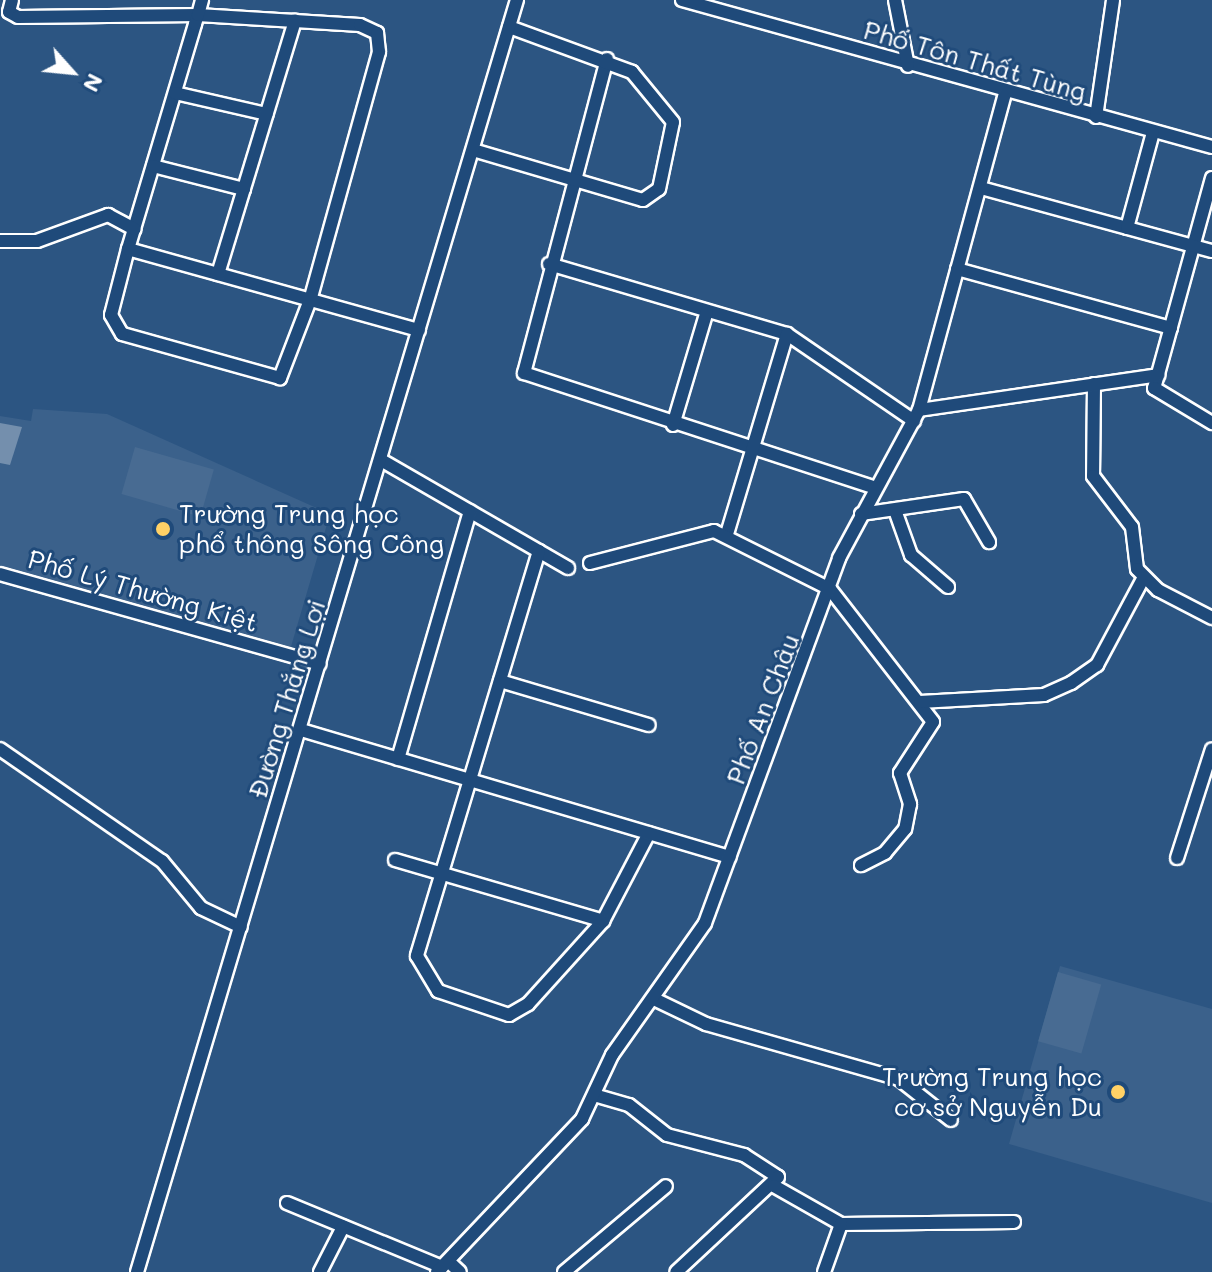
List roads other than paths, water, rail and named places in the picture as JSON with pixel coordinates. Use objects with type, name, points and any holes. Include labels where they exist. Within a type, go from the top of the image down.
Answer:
[{"type":"street","points":[[12,0],[9,12],[18,17],[198,15],[295,20],[360,25],[380,41],[310,300],[286,371],[270,379],[113,327],[128,249],[175,93],[198,15],[202,0]]},
{"type":"street","name":"Đường Thắng Lợi","points":[[137,1272],[517,0]]},
{"type":"street","name":"Phố Tôn Thất Tùng","points":[[682,0],[1005,94],[1212,147]]},
{"type":"street","points":[[895,0],[908,66]]},
{"type":"street","points":[[1096,117],[1113,0]]},
{"type":"street","points":[[218,274],[295,20]]},
{"type":"street","points":[[473,150],[650,200],[673,142],[669,114],[632,72],[607,59],[509,27]]},
{"type":"street","points":[[607,59],[549,264],[524,373],[673,425],[876,488]]},
{"type":"street","points":[[175,93],[267,114]]},
{"type":"street","name":"Phố An Châu","points":[[442,1266],[573,1130],[594,1095],[612,1055],[697,940],[861,514],[917,415],[1005,94]]},
{"type":"street","points":[[1127,228],[1153,132]]},
{"type":"street","points":[[153,166],[244,189]]},
{"type":"street","points":[[1212,178],[1154,388],[1212,423]]},
{"type":"street","points":[[981,188],[1212,251]]},
{"type":"street","points":[[0,241],[37,241],[108,215],[134,229]]},
{"type":"street","points":[[128,249],[419,330]]},
{"type":"street","points":[[549,264],[787,334],[917,415],[1158,375]]},
{"type":"street","points":[[957,269],[1171,328]]},
{"type":"street","points":[[673,425],[707,311]]},
{"type":"street","points":[[727,534],[787,334]]},
{"type":"street","points":[[920,702],[1044,695],[1071,683],[1097,665],[1143,579],[1132,527],[1093,476],[1094,384]]},
{"type":"street","points":[[381,460],[568,568]]},
{"type":"street","points":[[861,514],[896,513],[964,499],[989,542]]},
{"type":"street","points":[[398,759],[470,511]]},
{"type":"street","points":[[896,513],[911,555],[948,587]]},
{"type":"street","points":[[590,563],[664,540],[727,534],[830,589],[933,722],[900,773],[910,804],[905,829],[885,853],[861,865]]},
{"type":"street","points":[[539,551],[417,956],[438,991],[509,1015],[603,921],[649,833]]},
{"type":"street","name":"Phố Lý Thường Kiệt","points":[[0,574],[320,664]]},
{"type":"street","points":[[1143,579],[1212,618]]},
{"type":"street","points":[[500,681],[649,725]]},
{"type":"street","points":[[301,730],[730,857]]},
{"type":"street","points":[[0,749],[162,861],[201,908],[241,927]]},
{"type":"street","points":[[1177,858],[1198,803],[1212,749]]},
{"type":"street","points":[[1198,803],[1212,807]]},
{"type":"street","points":[[395,860],[603,921]]},
{"type":"street","points":[[654,999],[706,1024],[899,1079],[951,1120]]},
{"type":"street","points":[[594,1095],[629,1105],[667,1135],[755,1160],[775,1172],[774,1186],[679,1271]]},
{"type":"street","points":[[564,1272],[666,1186]]},
{"type":"street","points":[[774,1186],[841,1224],[1014,1222]]},
{"type":"street","points":[[287,1203],[460,1272]]},
{"type":"street","points":[[831,1269],[841,1224]]},
{"type":"street","points":[[320,1272],[343,1227]]},
{"type":"place","name":"Trường Trung học phổ thông Sông Công","points":[[163,529]]},
{"type":"place","name":"Trường Trung học cơ sở Nguyễn Du","points":[[1118,1092]]}]
